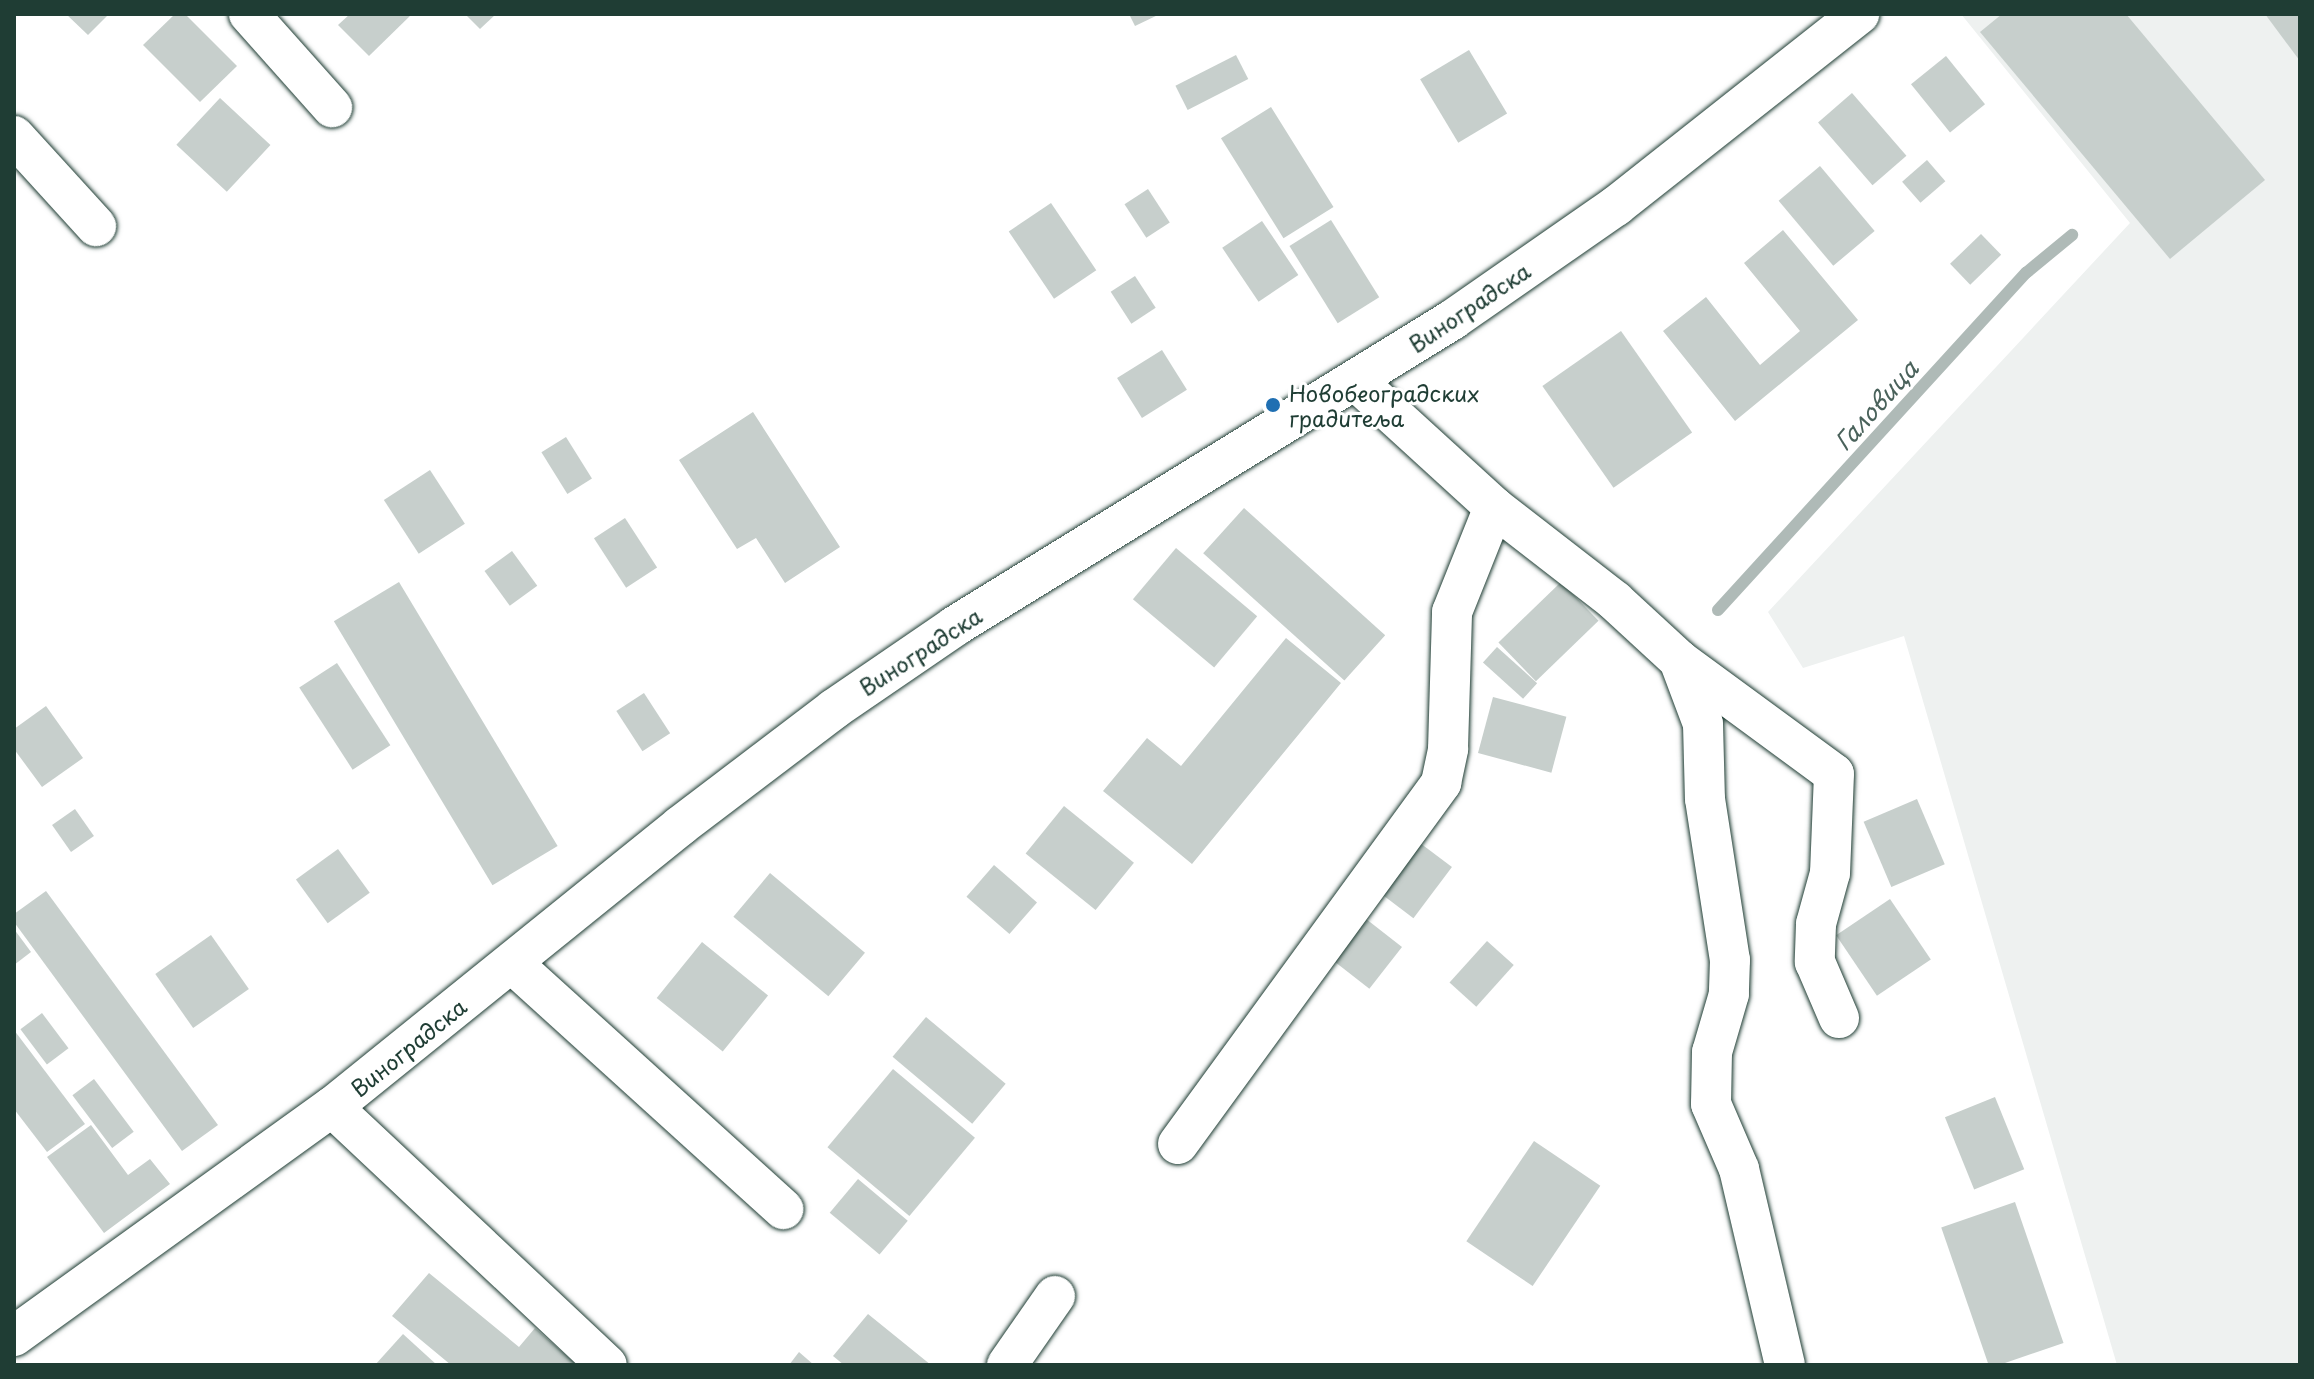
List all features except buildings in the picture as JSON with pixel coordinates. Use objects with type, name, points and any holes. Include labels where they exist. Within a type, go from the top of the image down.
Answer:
[{"type":"street","points":[[249,14],[332,107]]},
{"type":"street","name":"Виноградска","points":[[14,1336],[332,1107],[513,964],[702,808],[901,662],[1356,381],[1616,206],[1859,14]]},
{"type":"street","points":[[14,136],[96,226]]},
{"type":"street","points":[[1356,381],[1494,507],[1615,601],[1679,660],[1834,774],[1830,873],[1816,924],[1815,962],[1839,1018]]},
{"type":"street","points":[[1178,1144],[1441,783],[1448,749],[1452,612],[1494,507]]},
{"type":"street","points":[[1679,660],[1703,724],[1705,799],[1730,960],[1729,994],[1712,1052],[1711,1104],[1739,1169],[1785,1365]]},
{"type":"street","points":[[513,964],[783,1209]]},
{"type":"street","points":[[332,1107],[607,1365]]},
{"type":"street","points":[[1007,1365],[1055,1296]]},
{"type":"street","points":[[14,1345],[31,1365]]},
{"type":"shaded area","points":[[1961,14],[2300,14],[2300,1365],[2117,1365],[1904,636],[1803,668],[1768,612],[2130,223]]},
{"type":"waterway","name":"Галовица","points":[[1718,610],[2026,273],[2072,235]]},
{"type":"place","name":"Новобеоградских градитеља","points":[[1273,405]]}]
